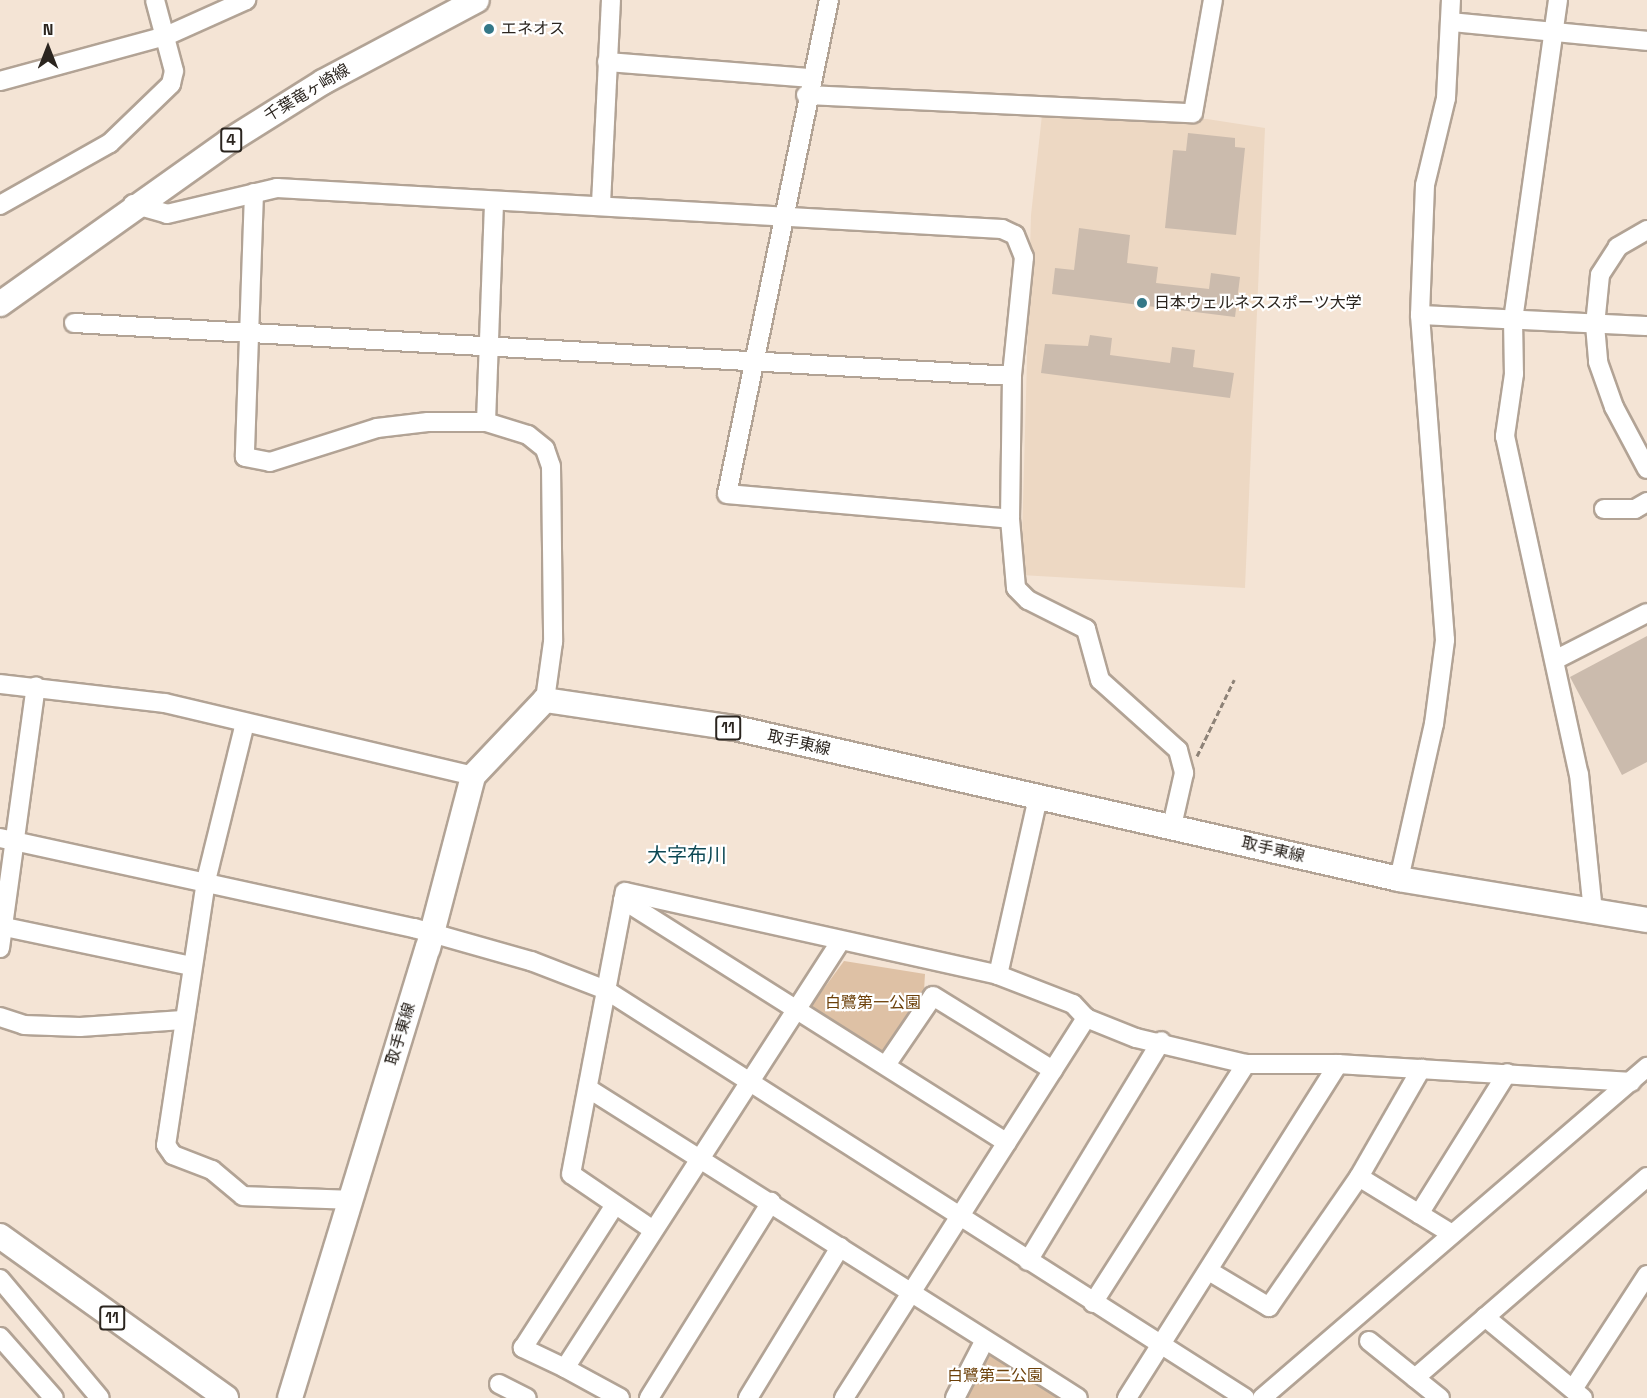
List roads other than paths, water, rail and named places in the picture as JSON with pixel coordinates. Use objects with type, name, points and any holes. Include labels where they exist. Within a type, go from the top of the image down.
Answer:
[{"type":"main road","name":"千葉竜ヶ崎線","points":[[0,304],[133,204],[323,82],[477,0]]},
{"type":"main road","name":"取手東線","points":[[290,1398],[432,936],[472,776],[545,700],[735,729],[1172,826],[1398,879],[1593,914],[1647,920]]},
{"type":"main road","name":"11","points":[[0,1236],[226,1398]]},
{"type":"street","points":[[0,205],[62,174],[152,106],[171,84],[174,71],[155,0]]},
{"type":"street","points":[[0,81],[166,36],[246,0]]},
{"type":"street","points":[[601,204],[611,0]]},
{"type":"street","points":[[829,0],[808,86],[727,494],[1010,519]]},
{"type":"street","points":[[608,62],[808,86],[1193,113],[1212,0]]},
{"type":"street","points":[[1398,879],[1436,714],[1445,640],[1420,315],[1425,185],[1446,98],[1451,0]]},
{"type":"street","points":[[1558,0],[1513,319],[1514,374],[1505,436],[1579,774],[1593,914]]},
{"type":"street","points":[[1451,22],[1555,29],[1647,41]]},
{"type":"street","points":[[133,204],[167,214],[277,188],[494,204],[601,204],[1002,229],[1015,234],[1024,257],[1012,376],[1010,519],[1017,588],[1028,600],[1086,629],[1100,680],[1178,750],[1184,773],[1172,826]]},
{"type":"street","points":[[254,193],[252,334],[243,451],[254,462],[270,462],[377,428],[486,422],[528,435],[545,449],[551,466],[553,642],[545,700]]},
{"type":"street","points":[[486,422],[494,204]]},
{"type":"street","points":[[1647,230],[1618,247],[1600,275],[1595,325],[1598,362],[1614,407],[1647,468]]},
{"type":"street","points":[[1420,315],[1647,326]]},
{"type":"street","points":[[74,323],[1012,376]]},
{"type":"street","points":[[1604,509],[1635,509],[1647,502]]},
{"type":"street","points":[[1555,660],[1647,614]]},
{"type":"street","points":[[0,684],[36,686],[165,703],[472,776]]},
{"type":"street","points":[[0,948],[7,839],[36,686]]},
{"type":"street","points":[[245,723],[206,881],[183,1020],[166,1144],[173,1155],[212,1170],[243,1196],[352,1200]]},
{"type":"street","points":[[998,975],[1038,797]]},
{"type":"street","points":[[7,839],[206,881],[432,936],[531,962],[606,990],[747,1083],[1093,1303],[1162,1343],[1245,1398]]},
{"type":"street","points":[[653,1230],[614,1206],[571,1174],[625,892],[840,942],[998,975],[1073,1004],[1086,1018],[1246,1064],[1338,1064],[1631,1082]]},
{"type":"street","points":[[623,900],[797,1007],[1007,1143]]},
{"type":"street","points":[[1,926],[192,966]]},
{"type":"street","points":[[565,1368],[698,1158],[840,942]]},
{"type":"street","points":[[886,1065],[933,996],[1053,1070]]},
{"type":"street","points":[[0,1017],[24,1025],[80,1027],[183,1020]]},
{"type":"street","points":[[844,1398],[1086,1018]]},
{"type":"street","points":[[1028,1261],[1161,1041]]},
{"type":"street","points":[[1093,1303],[1246,1064]]},
{"type":"street","points":[[1126,1398],[1209,1271],[1338,1064]]},
{"type":"street","points":[[1263,1398],[1647,1067]]},
{"type":"street","points":[[1209,1271],[1269,1307],[1359,1177],[1421,1069]]},
{"type":"street","points":[[1419,1214],[1507,1073]]},
{"type":"street","points":[[589,1089],[771,1202],[910,1294],[1078,1398]]},
{"type":"street","points":[[1359,1177],[1452,1234]]},
{"type":"street","points":[[1415,1378],[1647,1177]]},
{"type":"street","points":[[650,1398],[771,1202]]},
{"type":"street","points":[[614,1206],[524,1348],[620,1398]]},
{"type":"street","points":[[748,1398],[840,1247]]},
{"type":"street","points":[[1485,1317],[1578,1394],[1647,1275]]},
{"type":"street","points":[[0,1280],[100,1398]]},
{"type":"street","points":[[0,1337],[54,1398]]},
{"type":"street","points":[[955,1398],[986,1340]]},
{"type":"street","points":[[1369,1341],[1440,1398]]},
{"type":"street","points":[[499,1384],[527,1398]]},
{"type":"place","name":"エネオス","points":[[489,29]]},
{"type":"place","name":"日本ウェルネススポーツ大学","points":[[1142,303]]},
{"type":"district","name":"大字布川","points":[[687,855]]},
{"type":"park label","name":"白鷺第一公園","points":[[873,1003]]},
{"type":"park label","name":"白鷺第二公園","points":[[995,1376]]}]
